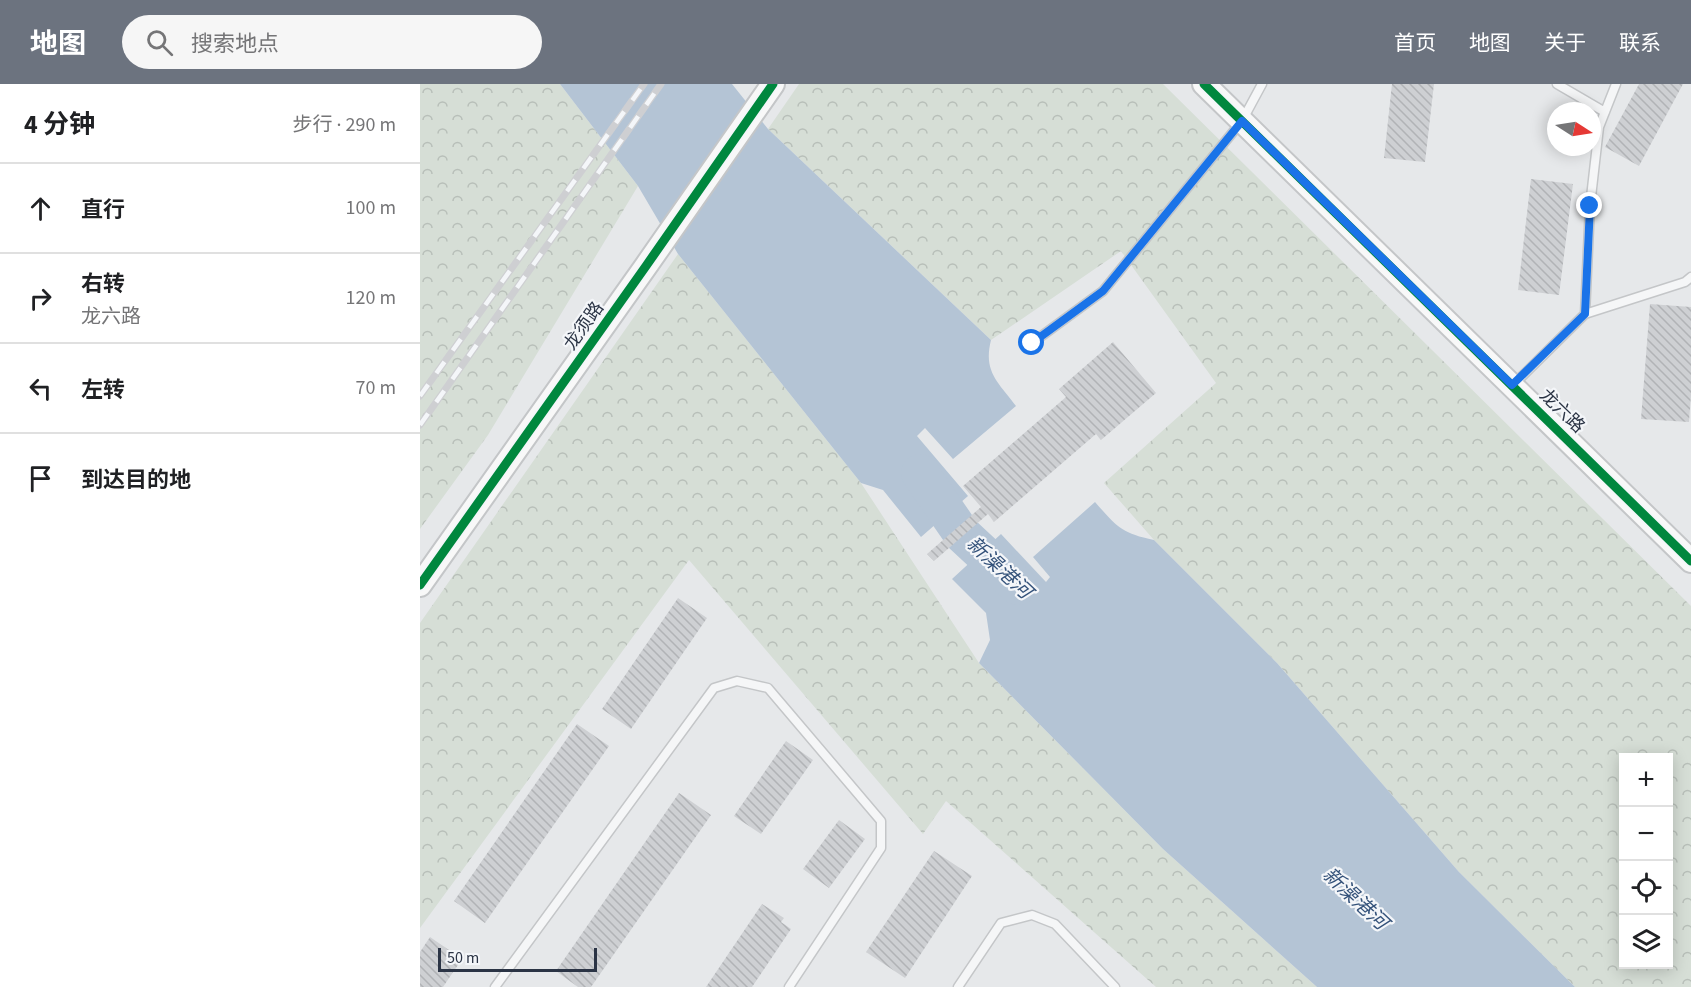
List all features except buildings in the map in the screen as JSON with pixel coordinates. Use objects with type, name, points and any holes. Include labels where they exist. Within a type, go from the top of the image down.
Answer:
[{"type":"street","name":"龙须路","points":[[420,585],[773,84]]},
{"type":"street","name":"龙六路","points":[[1204,84],[1691,561]]},
{"type":"lane","points":[[1032,343],[1103,291],[1242,121],[1262,84]]},
{"type":"lane","points":[[1557,84],[1605,112]]},
{"type":"lane","points":[[1585,314],[1590,206],[1599,127],[1616,84]]},
{"type":"lane","points":[[1512,385],[1585,314],[1685,282],[1691,277]]},
{"type":"lane","points":[[495,987],[714,688],[737,681],[768,688],[881,821],[881,848],[789,987]]},
{"type":"lane","points":[[958,987],[1001,923],[1032,915],[1055,924],[1115,987]]},
{"type":"green space","points":[[420,84],[560,84],[638,186],[488,435],[420,529]]},
{"type":"green space","points":[[799,84],[1163,84],[1691,606],[1691,987],[1575,987],[1459,872],[1277,663],[1154,540],[1104,483],[1216,383],[1121,251],[991,340],[768,129]]},
{"type":"green space","points":[[678,254],[861,483],[979,663],[1163,849],[1317,987],[1156,987],[946,801],[923,834],[689,560],[420,928],[420,623]]},
{"type":"water","points":[[560,84],[732,84],[768,129],[991,340],[989,360],[991,369],[998,383],[1016,406],[953,459],[925,428],[917,436],[968,496],[921,537],[883,490],[861,483],[678,254],[638,186]]},
{"type":"water","points":[[1095,502],[1120,528],[1134,535],[1154,540],[1277,663],[1459,872],[1575,987],[1317,987],[1163,849],[979,663],[990,640],[986,613],[952,579],[1001,534],[1046,582],[1050,577],[1033,557]]},
{"type":"waterway","name":"新澡港河","points":[[920,473],[962,534],[1018,586]]},
{"type":"railway","points":[[420,396],[644,84]]},
{"type":"railway","points":[[420,425],[661,84]]},
{"type":"cycle path","points":[[420,585],[773,84]]},
{"type":"cycle path","points":[[1204,84],[1691,561]]},
{"type":"route","points":[[1032,343],[1103,291],[1242,121],[1512,385],[1585,314],[1590,206]]}]
